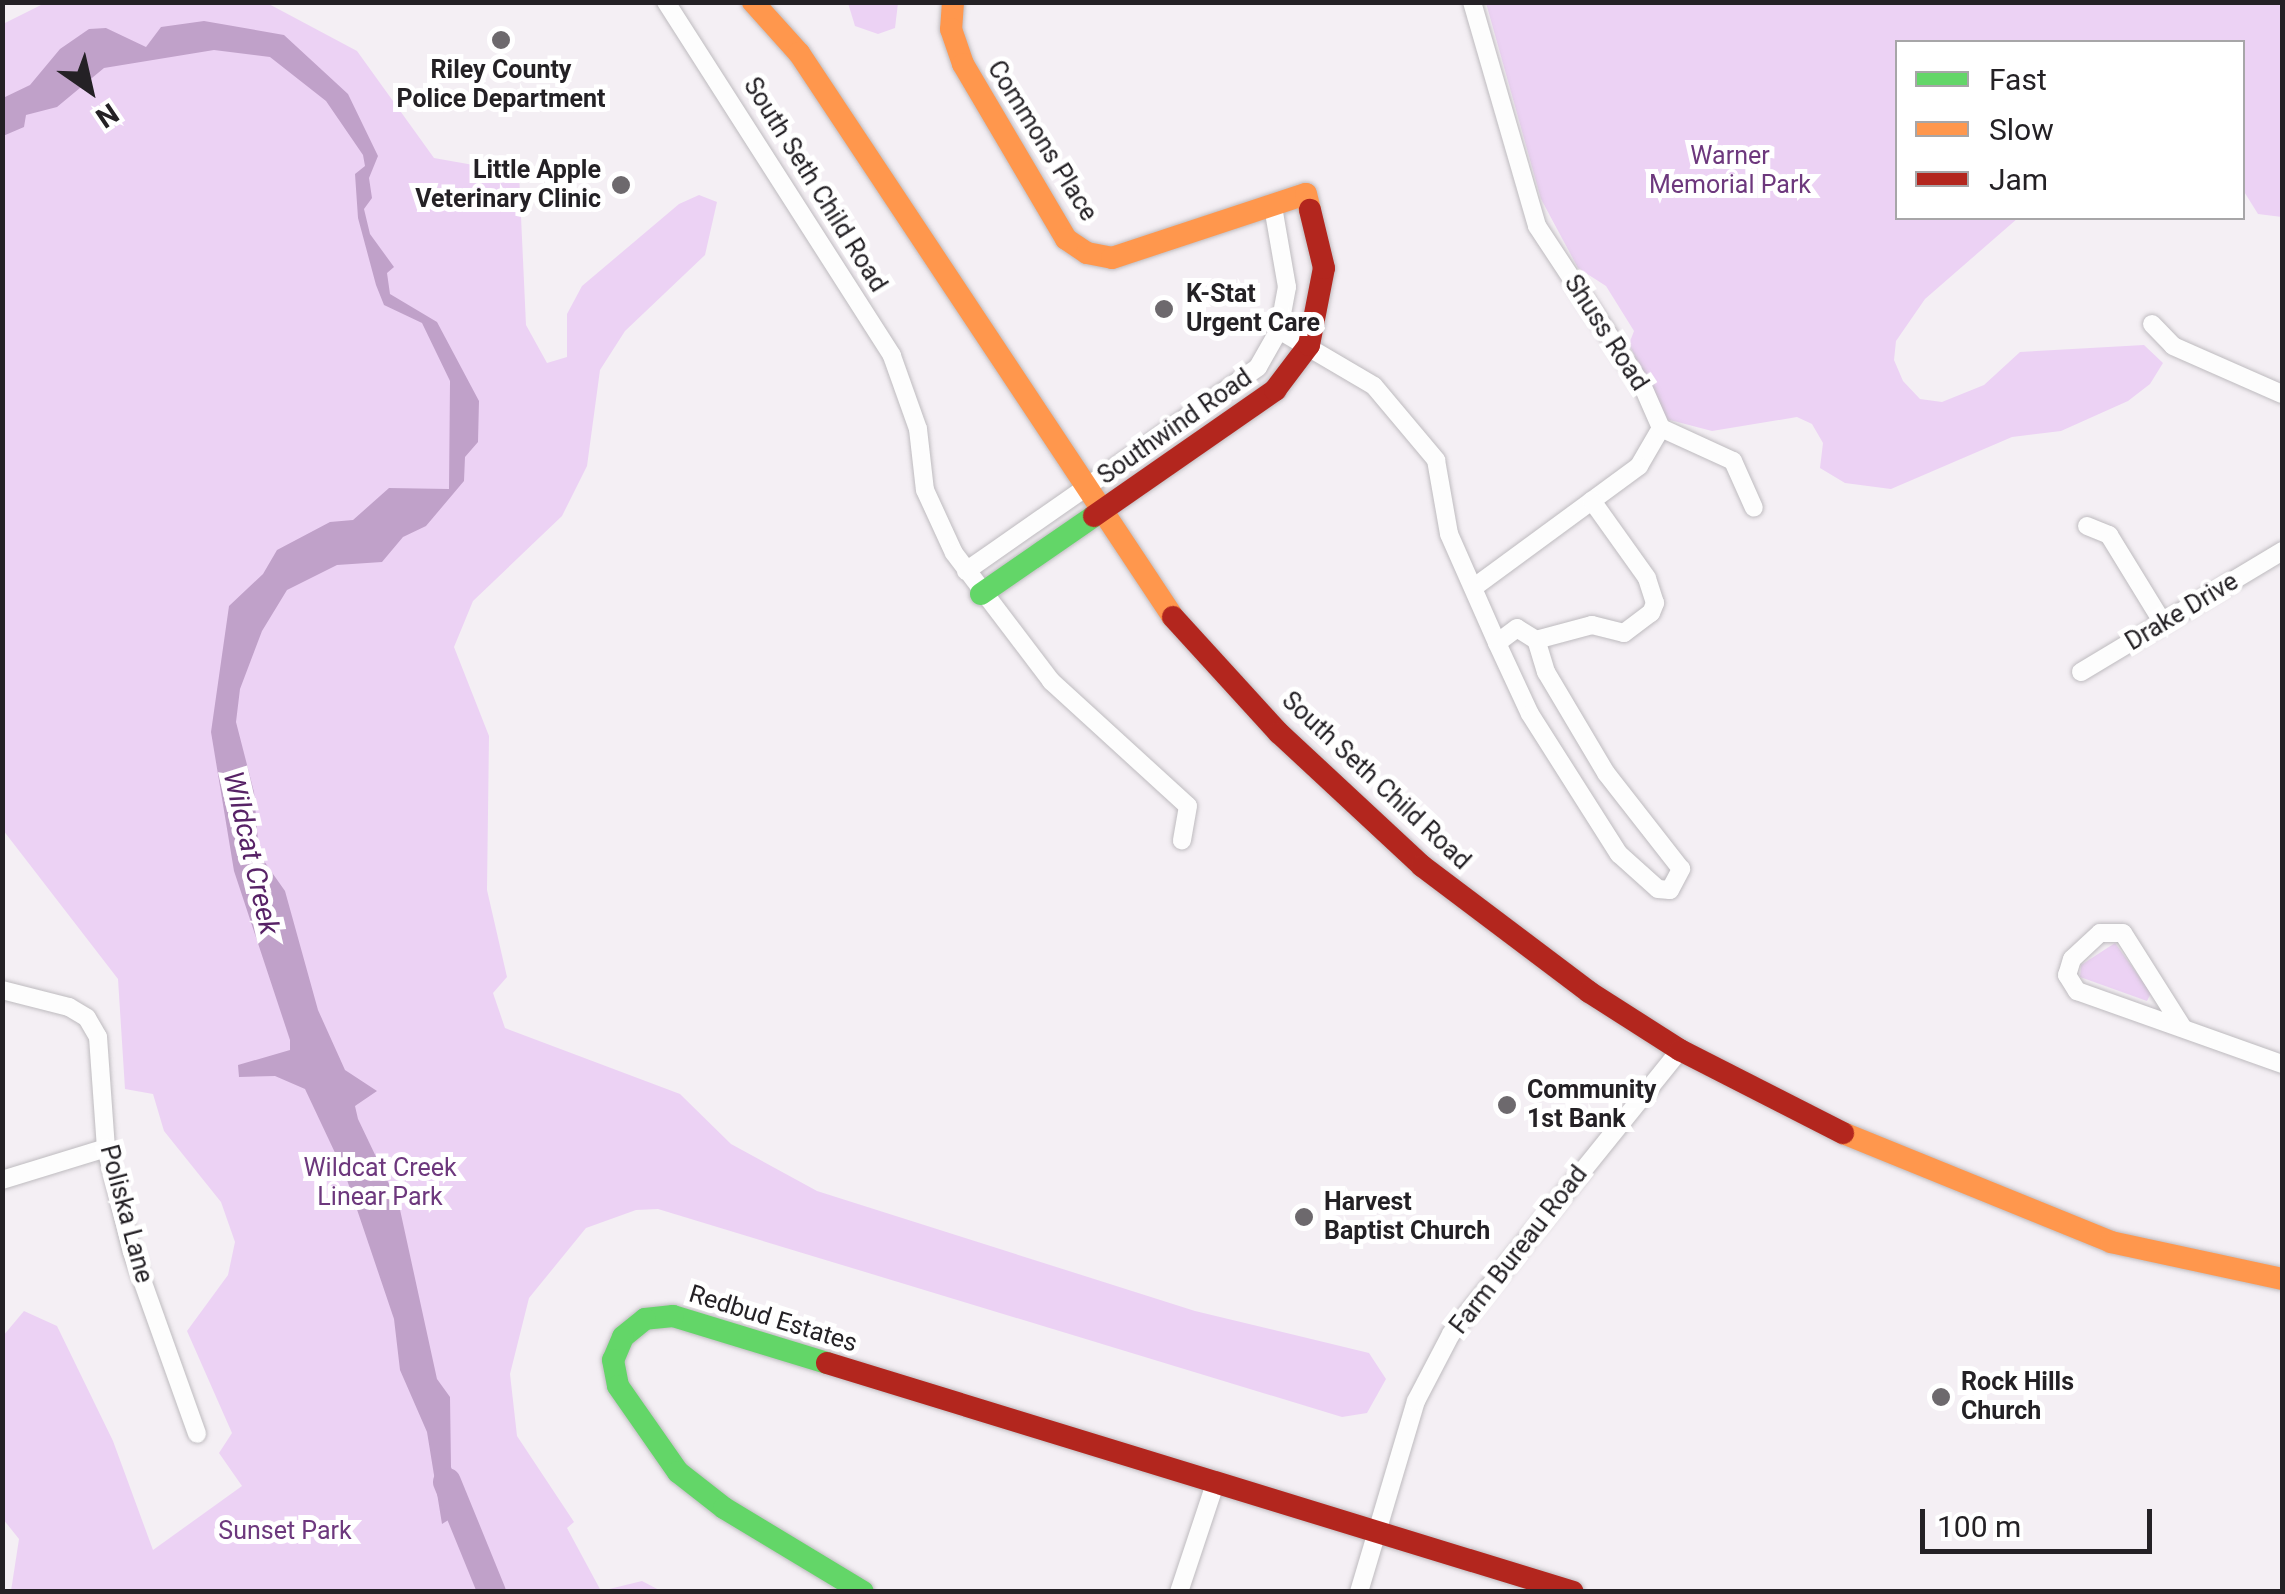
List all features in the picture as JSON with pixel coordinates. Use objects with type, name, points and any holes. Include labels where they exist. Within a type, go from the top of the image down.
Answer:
[{"type":"street","name":"South Seth Child Road","points":[[666,2],[892,356],[918,428],[925,490],[966,571],[1051,682],[1188,806],[1182,840]]},
{"type":"street","name":"South Seth Child Road","points":[[753,2],[799,54],[1083,490],[1173,617],[1279,732],[1422,866],[1588,992],[1680,1050],[1883,1154],[2112,1242],[2282,1279]]},
{"type":"street","name":"South Seth Child Road","points":[[780,2],[799,54]]},
{"type":"street","name":"Commons Place","points":[[952,2],[951,29],[963,64],[1066,239],[1086,253],[1112,258],[1306,194],[1324,268],[1309,346]]},
{"type":"street","name":"Shuss Road","points":[[1472,2],[1537,226],[1643,387],[1661,428]]},
{"type":"street","name":"Southwind Road","points":[[966,571],[1240,382],[1279,330],[1287,266],[1273,206]]},
{"type":"street","points":[[2152,324],[2173,346],[2282,394]]},
{"type":"street","points":[[1279,330],[1374,386],[1436,460],[1450,534],[1497,643],[1584,806],[1639,875],[1670,890],[1681,870],[1606,774],[1546,672],[1536,640],[1517,628],[1497,643]]},
{"type":"street","name":"Southwind Road","points":[[981,594],[1257,405],[1309,346]]},
{"type":"street","points":[[1474,587],[1639,466],[1661,428],[1733,462],[1754,508]]},
{"type":"street","points":[[1536,640],[1592,625],[1624,633],[1651,613],[1655,603],[1647,578],[1592,502]]},
{"type":"street","points":[[2087,526],[2108,535],[2163,623]]},
{"type":"street","name":"Drake Drive","points":[[2080,672],[2282,551]]},
{"type":"street","points":[[2183,1028],[2124,933],[2100,933],[2072,959],[2067,975],[2077,991],[2282,1064]]},
{"type":"street","name":"Poliska Lane","points":[[2,990],[37,994],[87,1018],[98,1037],[106,1148],[132,1252],[197,1434]]},
{"type":"street","name":"Farm Bureau Road","points":[[1377,1530],[1416,1401],[1451,1334],[1680,1050]]},
{"type":"street","points":[[2,1180],[106,1148]]},
{"type":"street","name":"Redbud Estates","points":[[863,1592],[724,1508],[678,1472],[618,1386],[613,1360],[623,1337],[645,1320],[673,1316],[1573,1592]]},
{"type":"street","points":[[1179,1592],[1214,1484]]},
{"type":"street","points":[[1359,1592],[1377,1530]]},
{"type":"green space","points":[[45,3],[267,3],[357,51],[434,158],[519,173],[526,325],[547,363],[567,357],[567,314],[582,286],[679,204],[699,195],[717,202],[705,255],[625,331],[600,370],[587,466],[562,516],[473,601],[454,647],[489,736],[487,890],[507,977],[493,993],[505,1028],[680,1094],[731,1144],[817,1191],[1195,1311],[1369,1353],[1386,1379],[1367,1413],[1342,1417],[658,1209],[636,1210],[586,1228],[529,1298],[510,1374],[517,1436],[574,1522],[567,1528],[601,1591],[11,1591],[19,1539],[3,1519],[3,1336],[24,1311],[57,1326],[113,1441],[153,1550],[242,1486],[219,1453],[232,1433],[187,1331],[228,1275],[235,1242],[221,1202],[164,1131],[153,1094],[125,1089],[118,979],[3,830],[3,24]]},
{"type":"green space","points":[[848,3],[898,3],[895,28],[878,34],[855,26]]},
{"type":"green space","name":"Warner Memorial Park","points":[[1486,3],[2282,3],[2282,217],[2258,214],[2245,193],[2245,40],[1895,40],[1895,220],[2016,220],[1925,299],[1896,341],[1894,360],[1903,381],[1920,399],[1942,402],[1984,385],[2020,352],[2144,345],[2163,363],[2150,384],[2128,401],[2061,431],[2012,437],[1891,489],[1845,483],[1820,468],[1823,443],[1812,424],[1797,417],[1712,431],[1666,419],[1629,344],[1634,331],[1606,286],[1578,268],[1541,199]]},
{"type":"green space","points":[[2115,943],[2151,993],[2147,1001],[2080,977],[2081,965]]},
{"type":"green space","points":[[642,1581],[661,1591],[601,1591]]},
{"type":"water","points":[[204,21],[284,35],[348,94],[378,156],[369,178],[372,198],[364,209],[370,234],[394,267],[387,273],[390,294],[437,322],[479,401],[478,442],[465,457],[464,481],[426,526],[403,537],[382,562],[337,565],[287,590],[262,631],[240,689],[236,722],[254,792],[259,854],[285,891],[318,1010],[345,1070],[377,1091],[355,1106],[358,1119],[399,1205],[437,1379],[450,1397],[451,1467],[466,1509],[442,1524],[427,1432],[400,1370],[394,1319],[345,1174],[305,1089],[275,1076],[239,1077],[238,1065],[290,1050],[290,1040],[234,871],[211,732],[229,606],[263,574],[277,550],[330,522],[353,520],[389,488],[449,489],[450,381],[422,323],[384,305],[376,285],[358,218],[355,174],[365,166],[363,155],[326,101],[270,57],[214,50],[104,68],[57,107],[26,115],[24,127],[3,136],[3,98],[30,85],[60,49],[89,29],[106,28],[146,47],[161,27]]},
{"type":"waterway","name":"Wildcat Creek","points":[[447,1482],[492,1592]]},
{"type":"traffic: fast","points":[[981,594],[1094,516]]},
{"type":"traffic: fast","points":[[827,1363],[673,1316],[645,1319],[623,1337],[613,1360],[618,1386],[678,1472],[724,1508],[863,1592]]},
{"type":"traffic: slow","points":[[753,2],[799,53],[1173,617]]},
{"type":"traffic: slow","points":[[953,2],[951,29],[963,64],[1066,239],[1087,253],[1112,258],[1306,194],[1310,210]]},
{"type":"traffic: slow","points":[[1843,1133],[2111,1242],[2282,1279]]},
{"type":"traffic: jam","points":[[1094,516],[1275,390],[1309,345],[1324,268],[1310,210]]},
{"type":"traffic: jam","points":[[1173,617],[1279,733],[1422,866],[1589,992],[1680,1050],[1843,1133]]},
{"type":"traffic: jam","points":[[827,1363],[1573,1592]]},
{"type":"place","name":"Riley County Police Department","points":[[501,40]]},
{"type":"place","name":"Little Apple Veterinary Clinic","points":[[621,185]]},
{"type":"place","name":"K-Stat Urgent Care","points":[[1164,309]]},
{"type":"place","name":"Community 1st Bank","points":[[1507,1105]]},
{"type":"place","name":"Harvest Baptist Church","points":[[1304,1217]]},
{"type":"place","name":"Rock Hills Church","points":[[1941,1397]]},
{"type":"park label","name":"Wildcat Creek Linear Park","points":[[380,1184]]},
{"type":"park label","name":"Sunset Park","points":[[285,1531]]}]
